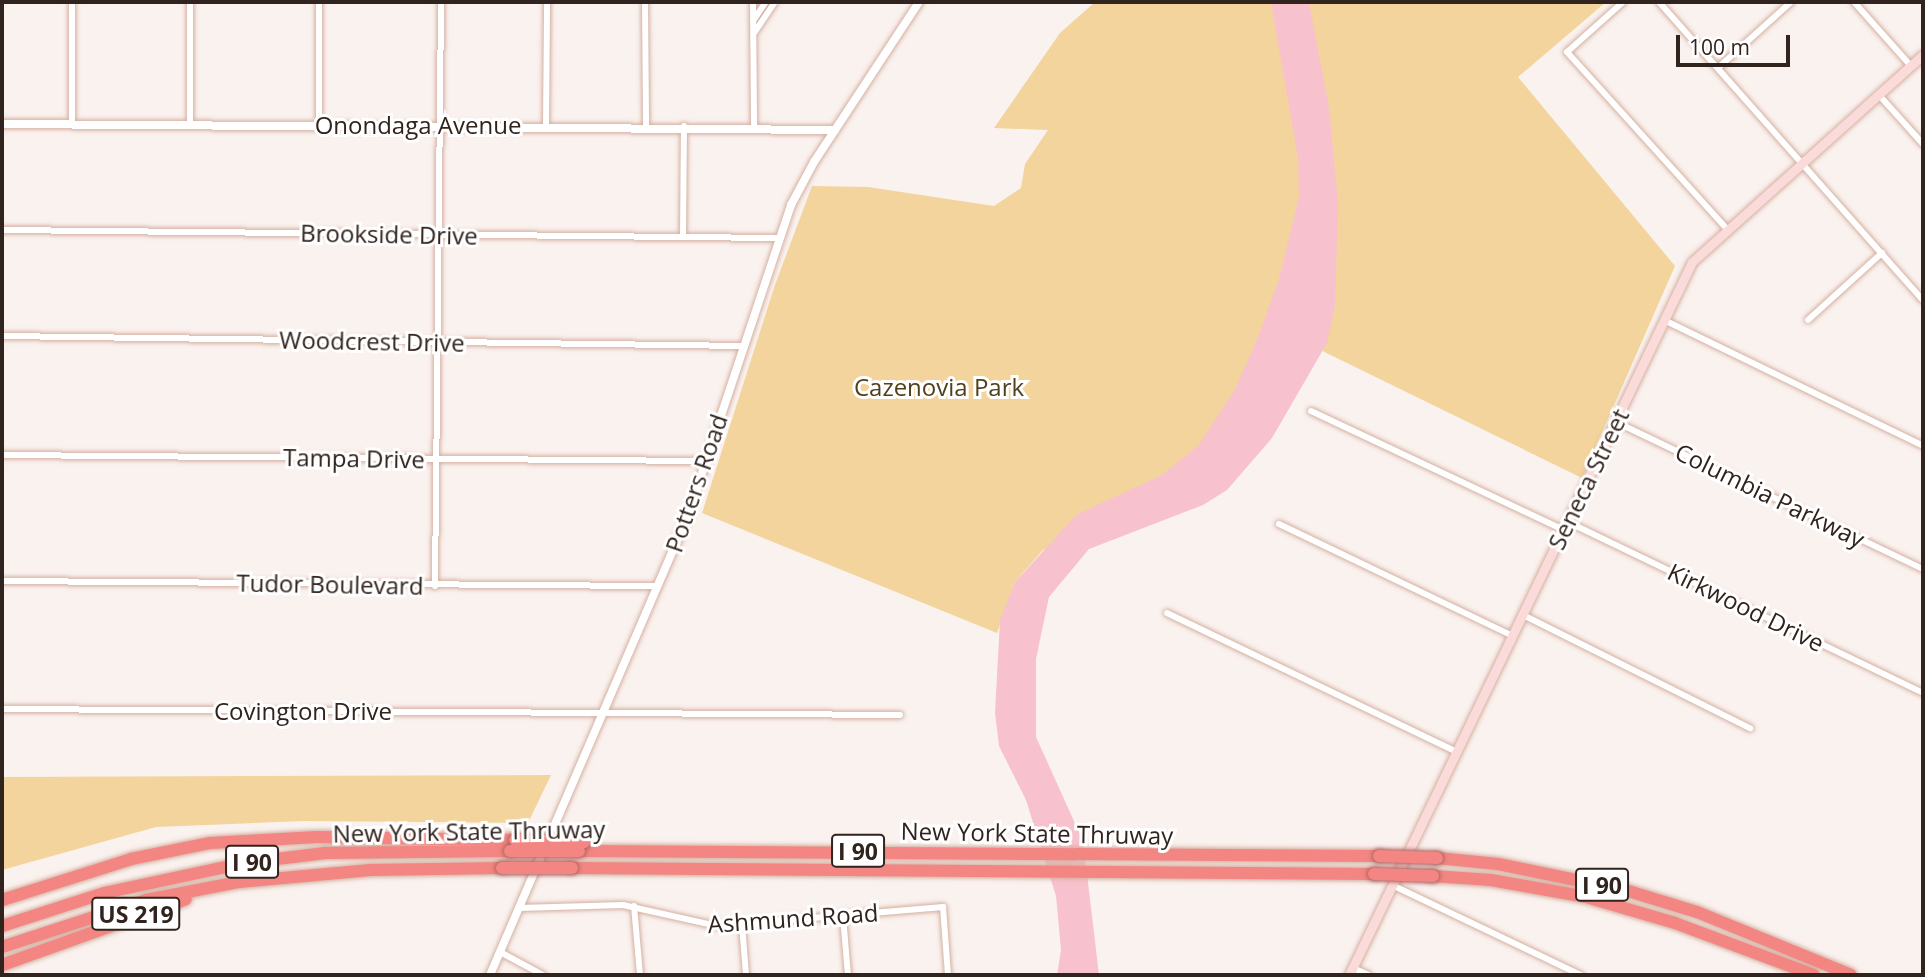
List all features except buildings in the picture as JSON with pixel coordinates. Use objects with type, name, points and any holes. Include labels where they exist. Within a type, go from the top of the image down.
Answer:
[{"type":"highway","name":"US 219","points":[[2,898],[131,859],[210,843],[317,838],[581,846],[685,843],[716,849]]},
{"type":"highway","name":"New York State Thruway","points":[[2,926],[104,893],[244,863],[325,853],[513,845]]},
{"type":"highway","name":"New York State Thruway","points":[[716,849],[1098,856],[1379,856],[1498,864],[1625,890],[1697,912],[1851,975]]},
{"type":"highway","name":"New York State Thruway","points":[[2,947],[146,900],[239,881],[370,870],[572,868],[1374,874],[1491,880],[1586,897],[1675,923],[1814,975]]},
{"type":"highway","name":"US 219","points":[[2,965],[128,917],[239,881]]},
{"type":"main road","name":"Seneca Street","points":[[1351,971],[1692,262],[1923,55]]},
{"type":"street","points":[[72,2],[72,125]]},
{"type":"street","points":[[190,2],[190,123]]},
{"type":"street","points":[[319,2],[319,124]]},
{"type":"street","points":[[435,586],[440,2]]},
{"type":"street","points":[[546,125],[547,2]]},
{"type":"street","points":[[645,2],[646,126]]},
{"type":"street","points":[[753,2],[754,126]]},
{"type":"street","points":[[753,21],[766,2]]},
{"type":"street","points":[[753,35],[775,2]]},
{"type":"street","name":"Potters Road","points":[[490,975],[658,586],[706,461],[777,238],[800,184],[919,2]]},
{"type":"street","points":[[1623,2],[1567,52],[1728,230]]},
{"type":"street","points":[[1660,2],[1923,300]]},
{"type":"street","points":[[1719,67],[1791,2]]},
{"type":"street","points":[[1854,2],[1911,66]]},
{"type":"street","points":[[1879,94],[1923,144]]},
{"type":"street","name":"Onondaga Avenue","points":[[2,124],[754,126],[835,130]]},
{"type":"street","points":[[683,237],[684,126]]},
{"type":"street","name":"Brookside Drive","points":[[2,230],[777,238]]},
{"type":"street","points":[[1808,320],[1882,253]]},
{"type":"street","points":[[1664,320],[1923,446]]},
{"type":"street","name":"Woodcrest Drive","points":[[2,336],[742,346]]},
{"type":"street","name":"Kirkwood Drive","points":[[1311,411],[1566,526],[1923,693]]},
{"type":"street","name":"Columbia Parkway","points":[[1616,422],[1923,569]]},
{"type":"street","name":"Tampa Drive","points":[[2,454],[706,461]]},
{"type":"street","points":[[1279,524],[1513,636]]},
{"type":"street","name":"Tudor Boulevard","points":[[2,581],[658,586]]},
{"type":"street","points":[[1167,613],[1457,752]]},
{"type":"street","points":[[1523,615],[1750,728]]},
{"type":"street","name":"Covington Drive","points":[[2,709],[900,715]]},
{"type":"street","points":[[1392,885],[1581,975]]},
{"type":"street","points":[[634,906],[640,975]]},
{"type":"street","name":"Ashmund Road","points":[[519,908],[634,906],[701,925],[943,907],[948,975]]},
{"type":"street","points":[[843,916],[848,975]]},
{"type":"street","points":[[742,924],[746,975]]},
{"type":"street","points":[[500,952],[543,975]]},
{"type":"street","points":[[1351,971],[1368,975]]},
{"type":"green space","name":"Cazenovia Park","points":[[1095,2],[1606,2],[1518,77],[1675,266],[1582,478],[1306,343],[1178,474],[1043,550],[1015,582],[997,633],[702,513],[775,285],[812,186],[868,187],[994,206],[1021,188],[1025,164],[1048,130],[994,128],[1060,33]]},
{"type":"green space","points":[[551,775],[528,823],[303,821],[156,827],[2,870],[2,777]]},
{"type":"shaded area","points":[[1271,2],[1309,2],[1329,108],[1338,204],[1335,305],[1327,343],[1272,438],[1227,490],[1203,505],[1089,549],[1049,597],[1036,659],[1036,737],[1083,841],[1099,975],[1057,975],[1061,950],[1056,896],[1026,800],[999,746],[995,713],[1000,620],[1015,582],[1076,515],[1162,475],[1199,445],[1235,389],[1258,337],[1279,279],[1299,197],[1298,158]]}]
